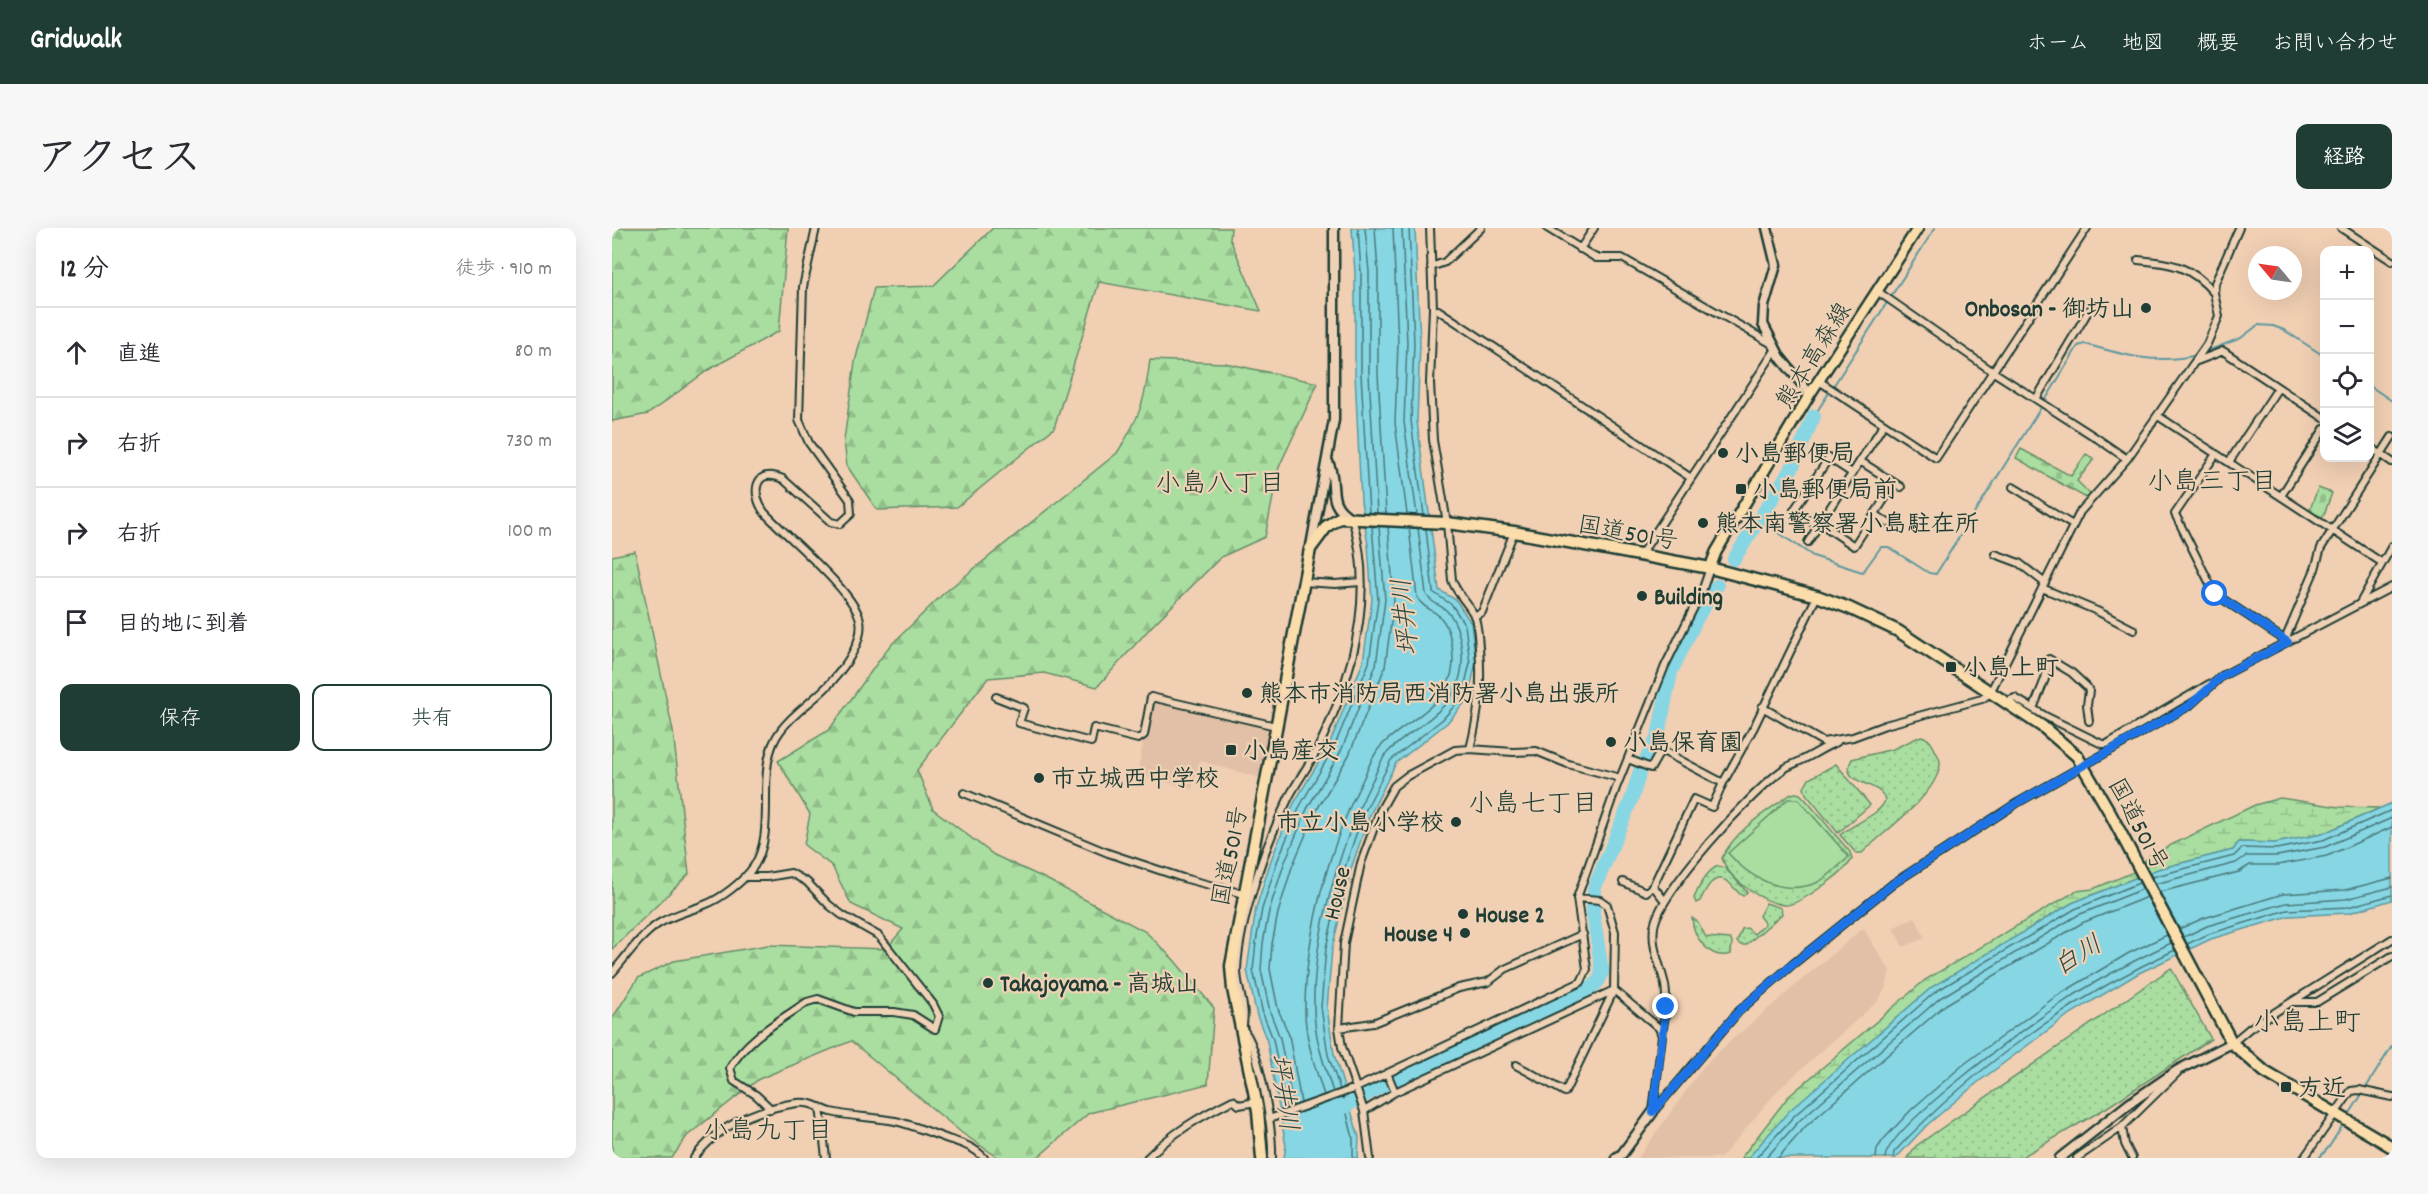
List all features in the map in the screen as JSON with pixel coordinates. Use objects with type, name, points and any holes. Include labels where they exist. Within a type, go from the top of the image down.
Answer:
[{"type":"highway","name":"国道501号","points":[[1262,1158],[1256,1102],[1233,988],[1231,966],[1310,549],[1334,520],[1353,518],[1445,523],[1514,532],[1710,568],[1817,596],[1898,631],[2043,727],[2077,756],[2087,770],[2232,1043],[2265,1071],[2392,1147]]},
{"type":"main road","name":"熊本高森線","points":[[1710,568],[1716,552],[1810,394],[1918,228]]},
{"type":"street","points":[[612,973],[643,936],[658,924],[708,904],[744,878],[753,868],[760,852],[766,805],[768,757],[774,742],[781,730],[835,678],[859,640],[860,622],[854,604],[764,512],[758,504],[756,495],[759,480],[773,474],[783,478],[831,522],[840,524],[851,514],[850,500],[809,443],[799,420],[803,287],[816,228]]},
{"type":"street","points":[[1310,549],[1334,420],[1334,228]]},
{"type":"street","points":[[1430,228],[1432,308],[1430,383],[1438,474],[1455,588],[1474,615],[1478,627],[1481,693],[1470,749],[1536,751],[1568,764],[1620,778]]},
{"type":"street","points":[[1431,267],[1445,262],[1480,228]]},
{"type":"street","points":[[1547,228],[1596,258],[1622,258],[1774,346]]},
{"type":"street","points":[[1580,249],[1594,228]]},
{"type":"street","points":[[1767,228],[1776,265],[1764,306],[1763,324],[1774,346],[1810,394]]},
{"type":"street","points":[[1819,381],[1936,458],[2087,228]]},
{"type":"street","points":[[1653,1112],[1666,1007],[1665,987],[1654,947],[1653,934],[1657,916],[1678,880],[1730,817],[1775,776],[1820,749],[1903,720],[1982,699],[1990,693],[2080,512],[2127,459],[2207,344],[2219,316],[2214,293],[2215,283],[2239,228]]},
{"type":"street","points":[[2341,228],[2392,261]]},
{"type":"street","points":[[2138,260],[2169,263],[2180,267],[2208,285],[2214,293]]},
{"type":"street","points":[[1877,291],[1992,371],[2127,459]]},
{"type":"street","points":[[1438,310],[1691,478]]},
{"type":"street","points":[[2036,399],[2090,310]]},
{"type":"street","points":[[1640,556],[1774,346]]},
{"type":"street","points":[[2196,361],[2223,351],[2320,415]]},
{"type":"street","points":[[2229,462],[2278,388]]},
{"type":"street","points":[[2158,416],[2381,562]]},
{"type":"street","points":[[1808,542],[1884,424]]},
{"type":"street","points":[[2281,495],[2320,436]]},
{"type":"street","points":[[2288,642],[2287,635],[2315,569],[2321,548],[2392,436]]},
{"type":"street","points":[[2374,450],[2392,462]]},
{"type":"street","points":[[2217,454],[2175,514],[2215,594],[2288,642]]},
{"type":"street","points":[[1852,473],[1829,458],[1794,510],[1854,546],[1898,485],[1860,460]]},
{"type":"street","points":[[1272,1158],[1272,1118],[1254,1052],[1242,1028],[1245,1018],[1237,973],[1238,958],[1253,888],[1289,797],[1318,748],[1345,685],[1352,666],[1358,634],[1361,582],[1358,537],[1353,518],[1342,513],[1333,497],[1331,468],[1327,462]]},
{"type":"street","points":[[2013,487],[2037,501],[2048,512],[2073,525]]},
{"type":"street","points":[[1875,514],[1888,523]]},
{"type":"street","points":[[1474,615],[1482,612],[1514,532]]},
{"type":"street","points":[[2360,604],[2381,562],[2392,546]]},
{"type":"street","points":[[1995,554],[2019,563],[2043,586],[2134,630]]},
{"type":"street","points":[[1272,1118],[1355,1089],[1581,982],[1587,969],[1577,898],[1620,778],[1665,666],[1702,591],[1710,568]]},
{"type":"street","points":[[1303,582],[1335,584],[1361,582]]},
{"type":"street","points":[[2004,702],[2015,698],[2102,744],[2107,744],[2222,676],[2392,587]]},
{"type":"street","points":[[1623,882],[1646,892],[1653,886],[1694,799],[1712,807],[1754,727],[1817,596]]},
{"type":"street","points":[[2033,709],[2045,679],[2049,659],[2080,679],[2090,691],[2087,705],[2089,721]]},
{"type":"street","points":[[1616,1158],[1622,1154],[1653,1112],[1739,1011],[1835,929],[1894,883],[1970,832],[2087,770],[2189,706],[2222,676]]},
{"type":"street","points":[[996,697],[1024,708],[1019,723],[1091,742],[1094,728],[1138,739],[1144,735],[1151,697],[1276,726]]},
{"type":"street","points":[[1762,707],[1823,742],[1848,738]]},
{"type":"street","name":"House","points":[[1370,1158],[1364,1110],[1342,1047],[1339,1028],[1344,943],[1348,916],[1361,863],[1380,812],[1394,786],[1407,776],[1455,750],[1470,749]]},
{"type":"street","points":[[1628,759],[1651,768],[1661,750],[1724,783]]},
{"type":"street","points":[[964,793],[1108,853],[1184,878],[1244,894]]},
{"type":"street","points":[[744,878],[791,873],[807,882],[842,915],[879,936],[933,1004],[939,1016],[935,1029],[913,1016],[894,1012],[854,1012],[818,999],[807,1002],[748,1044],[738,1054],[730,1068],[734,1081],[756,1095],[771,1109]]},
{"type":"street","points":[[1653,886],[1665,901]]},
{"type":"street","points":[[1516,1065],[1565,1092],[1614,990],[1615,932],[1607,905],[1600,900],[1577,898]]},
{"type":"street","points":[[1339,1028],[1372,1023],[1459,988],[1488,982],[1505,969],[1583,934]]},
{"type":"street","points":[[2060,1158],[2121,1110],[2178,1070],[2232,1043],[2250,1028],[2392,939]]},
{"type":"street","points":[[2292,1002],[2318,1002],[2392,956]]},
{"type":"street","points":[[1614,990],[1659,1028],[1662,1036]]},
{"type":"street","points":[[1364,1110],[1395,1092],[1614,990]]},
{"type":"street","points":[[2077,1158],[2122,1127],[2174,1078],[2178,1070]]},
{"type":"street","points":[[1387,1073],[1395,1092]]},
{"type":"street","points":[[2304,1158],[2351,1091],[2359,1090],[2392,1097]]},
{"type":"street","points":[[1146,1158],[1165,1140],[1208,1112],[1233,1100],[1239,1105],[1256,1102]]},
{"type":"street","points":[[694,1158],[719,1131],[736,1121],[771,1109],[803,1102],[813,1103],[830,1112],[895,1121],[922,1129],[964,1143],[984,1158]]},
{"type":"street","points":[[820,1107],[825,1158]]},
{"type":"street","points":[[2122,1127],[2125,1144],[2132,1158]]},
{"type":"shaded area","points":[[1152,699],[1271,728],[1260,778],[1200,761],[1192,789],[1137,774]]},
{"type":"shaded area","points":[[1915,917],[1925,938],[1903,947],[1893,928]]},
{"type":"shaded area","points":[[1863,928],[1890,971],[1886,987],[1878,1001],[1779,1089],[1721,1158],[1638,1158],[1703,1067]]},
{"type":"green space","points":[[612,228],[788,228],[779,331],[708,370],[648,414],[612,421]]},
{"type":"green space","points":[[993,228],[1231,228],[1230,239],[1261,311],[1099,282],[1054,428],[957,507],[877,510],[847,466],[844,440],[855,362],[874,288],[933,286]]},
{"type":"green space","points":[[1150,360],[1225,363],[1318,383],[1279,467],[1265,537],[1221,557],[1151,627],[1097,687],[1044,673],[988,678],[917,770],[933,809],[994,855],[1046,879],[1146,932],[1174,960],[1214,1008],[1208,1084],[1089,1113],[1037,1158],[999,1158],[962,1133],[851,1041],[759,1079],[687,1136],[672,1158],[612,1158],[612,1019],[638,978],[674,961],[768,945],[886,949],[903,929],[851,904],[832,866],[804,845],[810,814],[778,761],[829,730],[888,648],[943,594],[1117,453],[1140,408]]},
{"type":"green space","points":[[2021,449],[2071,476],[2086,454],[2094,459],[2077,481],[2091,495],[2088,499],[2016,458]]},
{"type":"green space","points":[[2318,488],[2332,493],[2323,517],[2309,512]]},
{"type":"green space","points":[[635,551],[673,731],[689,874],[612,949],[612,556]]},
{"type":"green space","points":[[1921,736],[1927,738],[1939,758],[1940,765],[1936,777],[1929,789],[1908,812],[1862,853],[1856,853],[1840,835],[1873,814],[1885,800],[1876,789],[1855,779],[1850,774],[1852,759],[1893,749]]},
{"type":"green space","points":[[1836,764],[1870,805],[1838,833],[1806,794],[1804,788],[1809,779]]},
{"type":"green space","points":[[1796,793],[1806,800],[1850,852],[1852,859],[1841,872],[1821,887],[1799,900],[1784,905],[1766,899],[1747,888],[1731,874],[1722,858],[1735,839],[1752,822],[1791,794]]},
{"type":"green space","points":[[2280,798],[2339,807],[2380,808],[2322,834],[2275,843],[2239,842],[2233,850],[2158,869],[2072,903],[1932,987],[1790,1111],[1748,1158],[1741,1158],[1788,1097],[1925,980],[2076,891],[2093,889],[2136,871],[2150,855],[2255,805]]},
{"type":"green space","points":[[1788,799],[1798,799],[1849,857],[1816,883],[1791,887],[1767,882],[1746,870],[1728,853]]},
{"type":"green space","points":[[1718,866],[1725,868],[1747,892],[1743,896],[1728,882],[1718,879],[1710,884],[1700,901],[1696,903],[1694,898],[1706,875]]},
{"type":"green space","points":[[1766,903],[1781,908],[1782,914],[1746,945],[1741,945],[1737,942],[1742,929],[1747,928],[1754,934],[1765,924],[1759,916]]},
{"type":"green space","points":[[1692,918],[1698,922],[1706,937],[1730,939],[1731,954],[1716,954],[1704,946],[1696,933]]},
{"type":"green space","points":[[2171,968],[2211,1039],[2106,1108],[2020,1158],[1907,1158],[1916,1146]]},
{"type":"water","name":"坪井川","points":[[1352,228],[1415,228],[1420,343],[1417,421],[1439,590],[1456,600],[1471,623],[1476,662],[1468,699],[1447,723],[1396,763],[1368,819],[1351,869],[1332,949],[1327,1008],[1334,1054],[1359,1137],[1358,1158],[1284,1158],[1286,1146],[1267,1041],[1257,1016],[1247,970],[1256,908],[1271,860],[1294,803],[1329,745],[1363,662],[1372,600],[1368,545],[1361,501],[1355,374],[1355,273]]},
{"type":"water","name":"白川","points":[[2392,803],[2392,900],[2349,913],[2289,916],[2211,939],[2139,973],[2067,1016],[1977,1083],[1927,1125],[1896,1158],[1748,1158],[1789,1111],[1932,987],[2072,903],[2158,869],[2233,850],[2239,842],[2275,843],[2322,834]]},
{"type":"waterway","points":[[1814,416],[1935,228]]},
{"type":"waterway","points":[[2202,353],[2241,338],[2258,325],[2273,326],[2284,330],[2321,354]]},
{"type":"waterway","points":[[2046,399],[2078,346],[2085,344],[2127,355],[2154,359],[2197,355]]},
{"type":"waterway","points":[[2374,389],[2392,401]]},
{"type":"waterway","points":[[1759,520],[1813,556],[1859,571],[1863,572],[1881,547],[1888,547],[1929,573],[1936,574],[2040,409]]},
{"type":"waterway","points":[[1734,559],[1793,466],[1814,416]]},
{"type":"waterway","points":[[1335,1112],[1380,1087],[1409,1076],[1575,996],[1599,980],[1602,971],[1593,913],[1594,889],[1632,798],[1640,771],[1658,736],[1671,672],[1698,616],[1717,586]]},
{"type":"waterway","points":[[2347,1118],[2392,1046]]},
{"type":"waterway","points":[[2319,1158],[2344,1123]]},
{"type":"place","name":"Onbosan - 御坊山","points":[[2146,308]]},
{"type":"place","name":"小島郵便局","points":[[1723,453]]},
{"type":"place","name":"小島郵便局前","points":[[1741,489]]},
{"type":"place","name":"熊本南警察署小島駐在所","points":[[1703,523]]},
{"type":"place","name":"Building","points":[[1642,596]]},
{"type":"place","name":"小島上町","points":[[1951,667]]},
{"type":"place","name":"熊本市消防局西消防署小島出張所","points":[[1247,693]]},
{"type":"place","name":"小島保育園","points":[[1611,742]]},
{"type":"place","name":"小島産交","points":[[1231,750]]},
{"type":"place","name":"市立城西中学校","points":[[1039,778]]},
{"type":"place","name":"市立小島小学校","points":[[1456,822]]},
{"type":"place","name":"House 2","points":[[1463,914]]},
{"type":"place","name":"House 4","points":[[1465,933]]},
{"type":"place","name":"Takajoyama - 高城山","points":[[988,983]]},
{"type":"place","name":"方近","points":[[2286,1087]]},
{"type":"district","name":"小島三丁目","points":[[2212,480]]},
{"type":"district","name":"小島八丁目","points":[[1220,482]]},
{"type":"district","name":"小島七丁目","points":[[1533,802]]},
{"type":"district","name":"小島上町","points":[[2307,1021]]},
{"type":"district","name":"小島九丁目","points":[[768,1129]]},
{"type":"route","points":[[1666,1007],[1653,1112],[1739,1011],[1835,929],[1894,883],[2017,803],[2189,706],[2222,676],[2288,642],[2234,609],[2215,594]]}]
